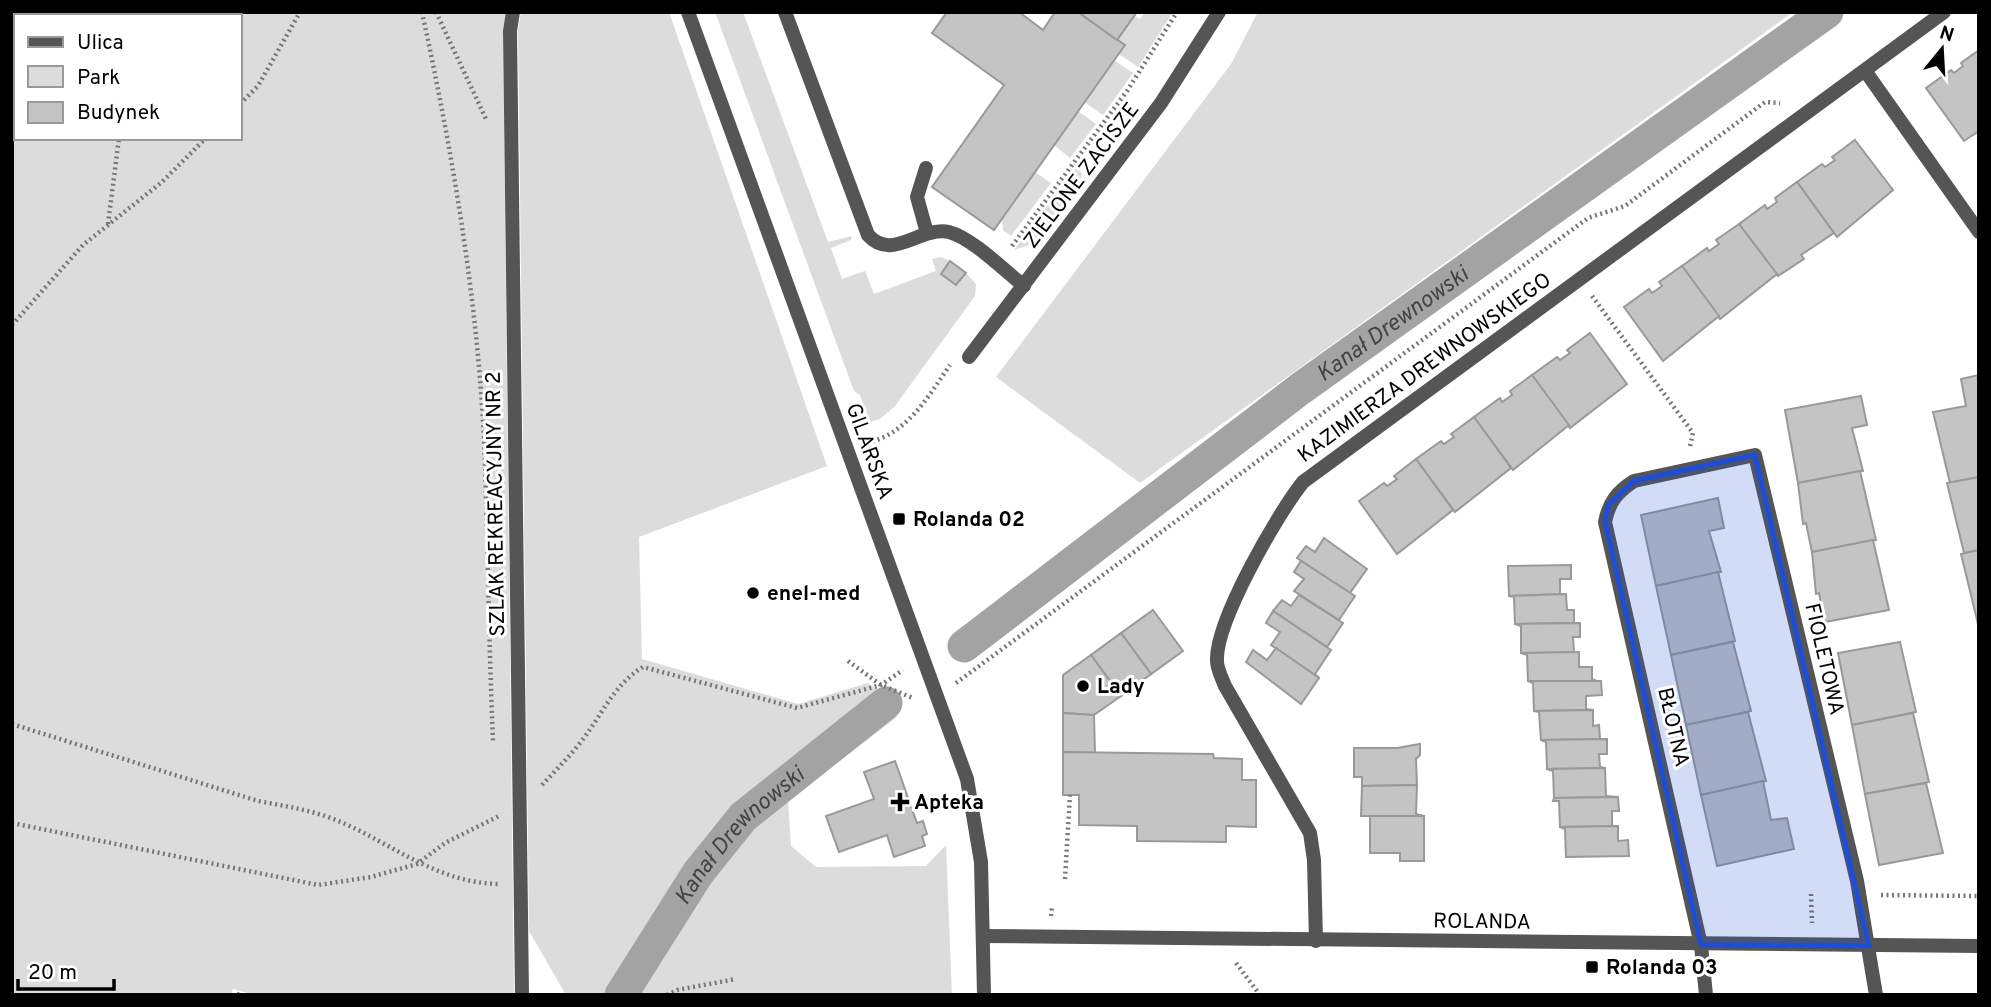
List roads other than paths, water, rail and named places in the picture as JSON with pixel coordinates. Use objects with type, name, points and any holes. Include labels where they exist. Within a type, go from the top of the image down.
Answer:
[{"type":"street","name":"SZLAK REKREACYJNY NR 2","points":[[513,12],[512,153],[522,995]]},
{"type":"street","name":"GILARSKA","points":[[688,12],[967,779],[981,862],[984,995]]},
{"type":"street","points":[[785,12],[866,232],[876,243],[892,247],[927,233],[943,231],[960,237],[1024,286]]},
{"type":"street","name":"ZIELONE ZACISZE","points":[[969,357],[1161,103],[1219,12]]},
{"type":"street","name":"KAZIMIERZA DREWNOWSKIEGO","points":[[1316,941],[1314,860],[1310,833],[1225,686],[1216,662],[1226,622],[1286,503],[1303,482],[1321,468],[1866,72],[1944,12]]},
{"type":"street","points":[[1866,72],[1979,232]]},
{"type":"street","points":[[926,168],[917,197],[927,233]]},
{"type":"street","name":"FIOLETOWA","points":[[1634,481],[1755,455],[1857,881],[1876,995]]},
{"type":"street","name":"BŁOTNA","points":[[1634,481],[1622,488],[1608,505],[1605,522],[1701,945],[1706,995]]},
{"type":"street","name":"ROLANDA","points":[[984,936],[1979,946]]},
{"type":"waterway","name":"Kanał Drewnowski","points":[[964,646],[1300,389],[1827,12]]},
{"type":"waterway","name":"Kanał Drewnowski","points":[[621,995],[698,873],[743,817],[886,703]]},
{"type":"place","name":"Rolanda 02","points":[[899,519]]},
{"type":"place","name":"enel-med","points":[[753,593]]},
{"type":"place","name":"Lady","points":[[1083,686]]},
{"type":"place","name":"Apteka","points":[[900,802]]},
{"type":"place","name":"Rolanda 03","points":[[1592,967]]}]
